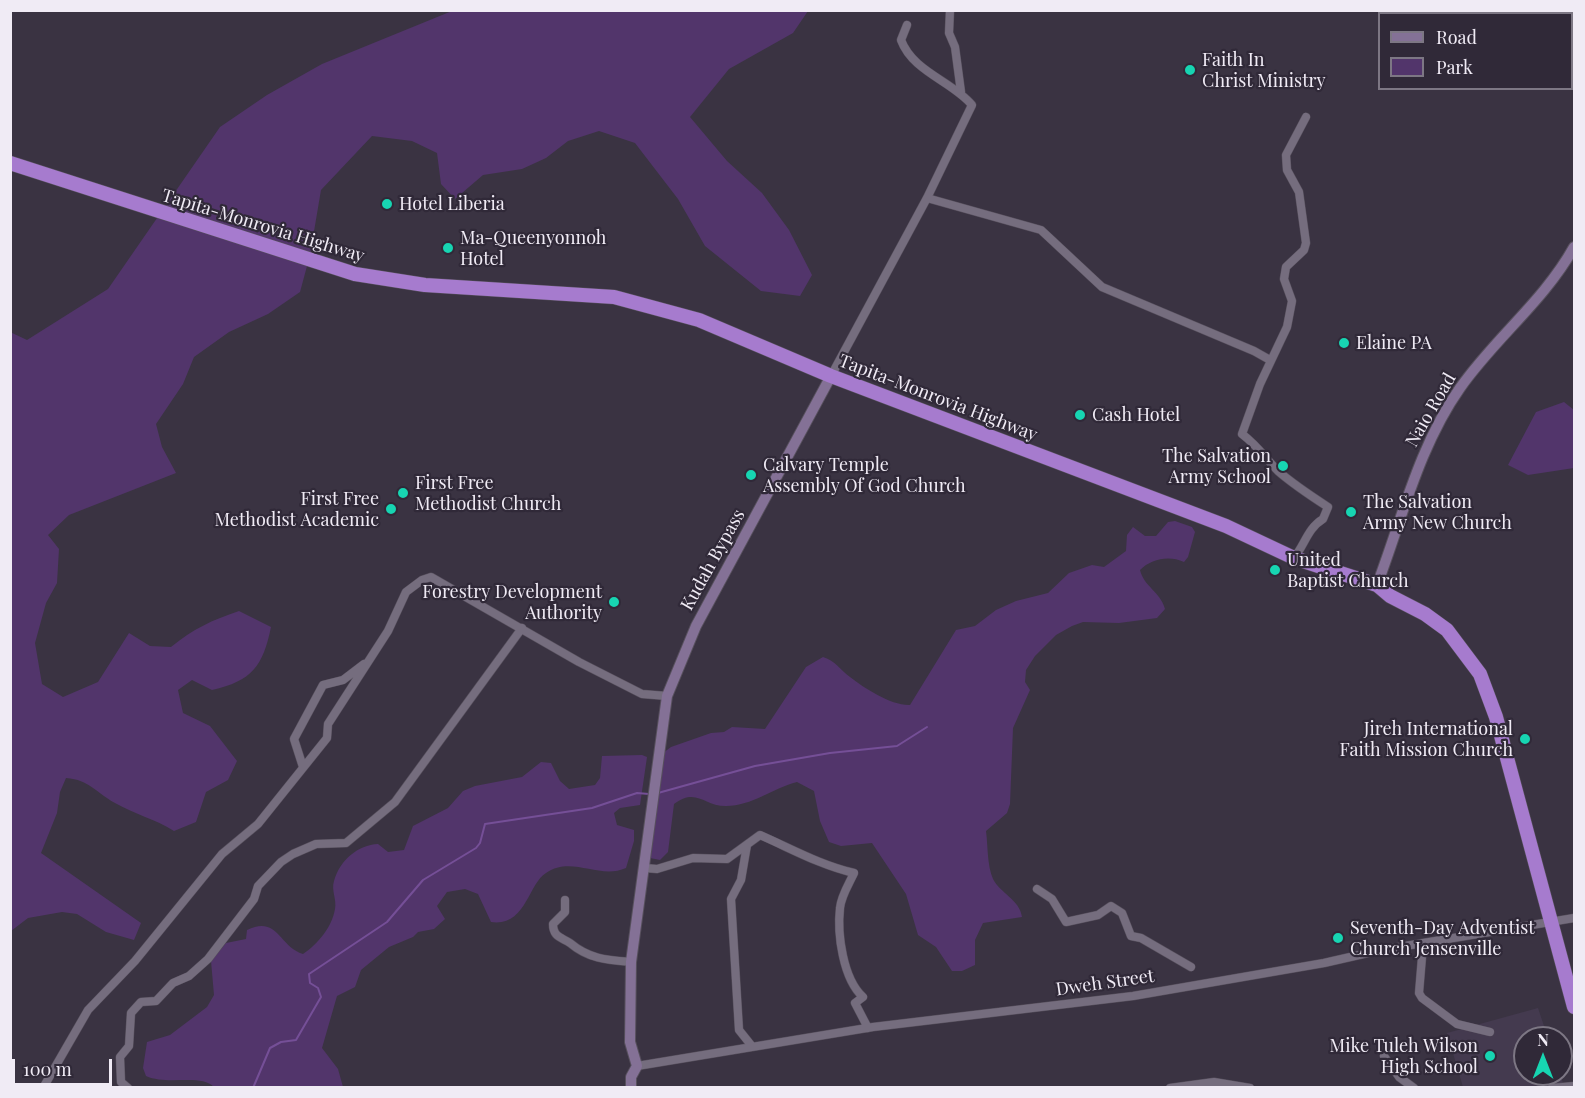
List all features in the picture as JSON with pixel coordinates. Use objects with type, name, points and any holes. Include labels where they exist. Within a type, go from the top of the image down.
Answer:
[{"type":"highway","name":"Tapita-Monrovia Highway","points":[[10,163],[355,274],[425,285],[614,297],[663,308],[699,320],[831,376],[1226,526],[1294,558],[1377,585],[1390,596],[1425,614],[1447,630],[1480,674],[1496,717],[1575,1007]]},
{"type":"street","points":[[950,10],[949,33],[955,47],[961,92]]},
{"type":"street","points":[[907,25],[901,40],[911,58],[947,85],[961,92]]},
{"type":"street","name":"Kudah Bypass","points":[[631,1088],[631,1077],[637,1066],[630,1041],[631,962],[667,696],[696,626],[927,198],[972,105],[961,92]]},
{"type":"street","points":[[1294,558],[1303,547],[1312,525],[1323,519],[1328,507],[1276,469],[1259,446],[1242,434],[1270,360],[1287,327],[1292,301],[1284,279],[1286,267],[1304,250],[1306,243],[1299,192],[1287,170],[1286,155],[1306,117]]},
{"type":"street","points":[[927,198],[1041,230],[1102,287],[1254,351],[1270,360]]},
{"type":"street","name":"Naio Road","points":[[1377,585],[1421,461],[1458,390],[1545,292],[1575,247]]},
{"type":"street","points":[[43,1088],[88,1010],[135,961],[222,854],[258,824],[327,738],[328,724],[388,631],[406,592],[422,580],[431,577],[579,662],[642,694],[667,696]]},
{"type":"street","points":[[128,1088],[121,1082],[120,1057],[129,1046],[131,1013],[141,1002],[156,1001],[173,983],[189,976],[208,959],[249,906],[258,886],[281,862],[316,844],[346,843],[355,838],[365,826],[377,819],[395,802],[522,628]]},
{"type":"street","points":[[303,767],[294,739],[317,694],[323,685],[343,680],[368,662]]},
{"type":"street","points":[[645,868],[657,869],[693,858],[727,859],[760,836],[797,851],[809,860],[854,873],[840,906],[839,921],[849,974],[855,990],[863,997],[855,1003],[868,1028]]},
{"type":"street","points":[[747,845],[741,880],[731,898],[739,1030],[751,1045]]},
{"type":"street","points":[[1037,889],[1052,899],[1066,922],[1098,915],[1111,906],[1122,913],[1131,936],[1141,938],[1191,967]]},
{"type":"street","points":[[565,900],[564,915],[553,924],[553,931],[559,939],[568,942],[576,951],[590,956],[631,962]]},
{"type":"street","name":"Dweh Street","points":[[637,1066],[751,1045],[868,1028],[1133,996],[1324,963],[1381,950],[1423,945],[1552,920],[1575,918]]},
{"type":"street","points":[[1423,945],[1419,993],[1422,998],[1457,1024],[1490,1032]]},
{"type":"street","points":[[1384,1056],[1399,1077],[1414,1088]]},
{"type":"street","points":[[1170,1088],[1214,1082],[1250,1088]]},
{"type":"street","points":[[1552,1088],[1574,1086]]},
{"type":"street","points":[[1569,1088],[1574,1086]]},
{"type":"shaded area","name":"Mike Tuleh Wilson High School","points":[[1538,1008],[1544,1026],[1513,1026],[1513,1086],[1554,1086],[1548,1088],[1463,1087],[1447,1033]]},
{"type":"green space","points":[[452,11],[808,11],[793,33],[729,69],[690,117],[727,161],[762,193],[789,230],[812,275],[800,296],[761,291],[705,246],[678,199],[635,143],[599,131],[568,141],[546,158],[522,169],[483,175],[455,199],[441,184],[437,153],[412,141],[372,136],[321,190],[310,255],[300,292],[268,314],[229,332],[194,357],[183,384],[156,424],[162,447],[176,473],[69,515],[48,535],[59,549],[57,583],[46,603],[35,643],[42,684],[63,697],[98,682],[129,633],[150,646],[171,647],[203,626],[239,611],[271,627],[259,662],[246,676],[237,682],[212,690],[192,680],[178,690],[183,713],[210,726],[237,761],[228,780],[206,792],[196,822],[174,831],[115,803],[81,781],[66,778],[60,792],[57,813],[41,853],[141,923],[134,940],[106,932],[77,914],[62,912],[28,918],[11,931],[10,332],[27,340],[108,289],[220,127],[267,95],[322,64]]},
{"type":"green space","points":[[1564,402],[1574,410],[1574,468],[1528,475],[1508,465],[1536,412]]},
{"type":"green space","points":[[1175,521],[1192,527],[1195,532],[1188,557],[1184,562],[1172,559],[1155,561],[1140,570],[1145,581],[1163,603],[1165,609],[1157,618],[1119,623],[1083,622],[1072,626],[1056,635],[1035,656],[1026,670],[1025,682],[1030,690],[1013,728],[1010,804],[1007,813],[986,831],[993,879],[1018,906],[1022,917],[983,923],[975,940],[975,965],[962,971],[952,971],[936,947],[918,935],[906,894],[872,843],[841,846],[829,842],[820,821],[814,791],[797,782],[736,805],[718,805],[694,797],[682,799],[674,804],[668,852],[660,860],[650,858],[659,756],[671,747],[711,733],[724,732],[732,727],[765,729],[806,667],[823,657],[878,696],[895,703],[910,705],[956,630],[975,626],[996,610],[1016,601],[1048,593],[1069,573],[1092,565],[1104,567],[1126,551],[1127,535],[1133,527],[1145,536],[1156,536],[1168,522]]},
{"type":"green space","points":[[642,755],[647,757],[640,805],[620,808],[614,813],[617,825],[634,830],[634,841],[626,868],[606,871],[566,866],[556,868],[540,878],[519,912],[503,922],[491,922],[478,894],[465,889],[447,892],[437,906],[445,919],[434,929],[418,932],[413,937],[389,947],[361,970],[355,987],[337,996],[322,1048],[338,1069],[343,1087],[214,1087],[201,1081],[164,1080],[146,1076],[143,1068],[147,1042],[170,1035],[207,1007],[214,995],[211,961],[226,943],[246,939],[247,930],[257,926],[272,929],[288,945],[303,954],[319,940],[328,929],[333,916],[335,906],[333,884],[337,873],[345,860],[357,851],[378,844],[388,852],[404,850],[413,826],[448,808],[463,791],[475,786],[522,777],[541,762],[551,763],[560,781],[569,789],[595,785],[600,778],[602,756]]},
{"type":"waterway","points":[[658,793],[755,766],[830,753],[897,746],[927,727]]},
{"type":"waterway","points":[[253,1088],[270,1048],[281,1042],[296,1040],[321,997],[318,988],[310,983],[309,974],[387,922],[423,880],[476,848],[480,843],[485,824],[592,808],[637,793],[649,794]]},
{"type":"place","name":"Faith In Christ Ministry","points":[[1190,70]]},
{"type":"place","name":"Hotel Liberia","points":[[387,204]]},
{"type":"place","name":"Ma-Queenyonnoh Hotel","points":[[448,248]]},
{"type":"place","name":"Elaine PA","points":[[1344,343]]},
{"type":"place","name":"Cash Hotel","points":[[1080,415]]},
{"type":"place","name":"The Salvation Army School","points":[[1283,466]]},
{"type":"place","name":"Calvary Temple Assembly Of God Church","points":[[751,475]]},
{"type":"place","name":"First Free Methodist Church","points":[[403,493]]},
{"type":"place","name":"First Free Methodist Academic","points":[[391,509]]},
{"type":"place","name":"The Salvation Army New Church","points":[[1351,512]]},
{"type":"place","name":"United Baptist Church","points":[[1275,570]]},
{"type":"place","name":"Forestry Development Authority","points":[[614,602]]},
{"type":"place","name":"Jireh International Faith Mission Church","points":[[1525,739]]},
{"type":"place","name":"Seventh-Day Adventist Church Jensenville","points":[[1338,938]]},
{"type":"place","name":"Mike Tuleh Wilson High School","points":[[1490,1056]]}]
